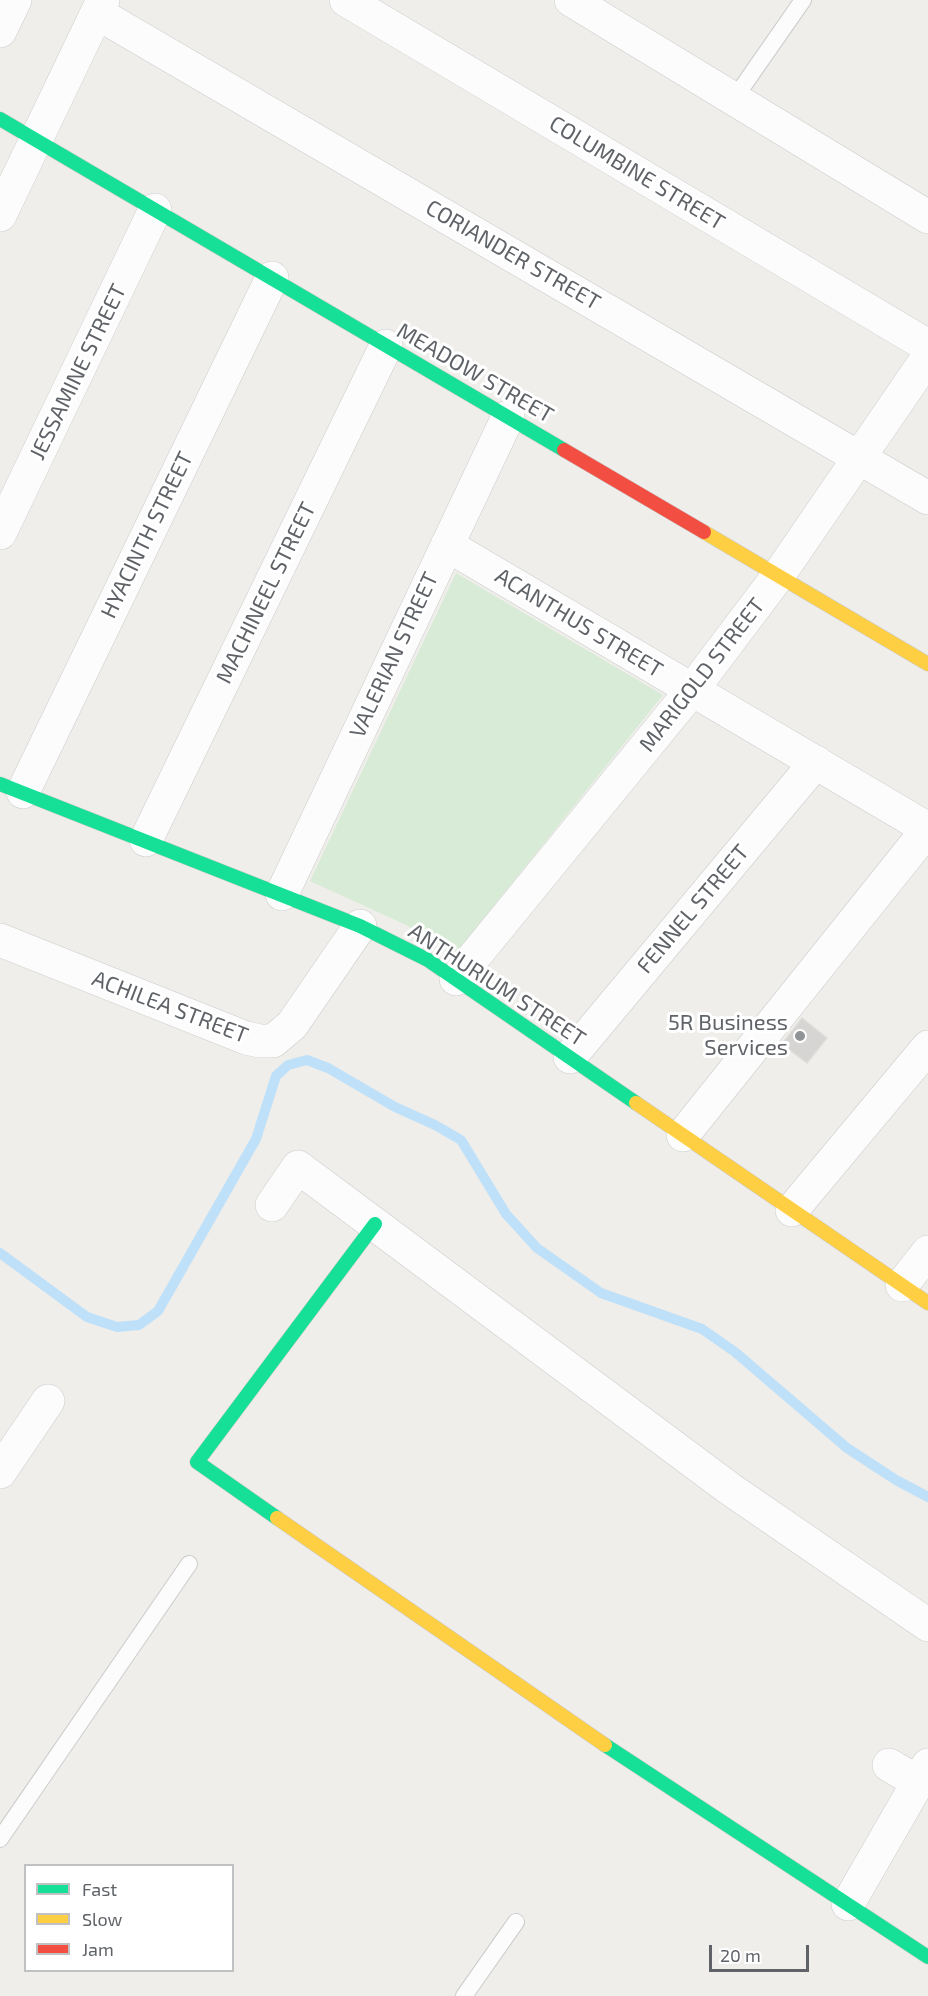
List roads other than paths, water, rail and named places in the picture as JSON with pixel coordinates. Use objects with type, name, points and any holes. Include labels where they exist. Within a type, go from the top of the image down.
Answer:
[{"type":"street","points":[[0,31],[15,0]]},
{"type":"street","name":"COLUMBINE STREET","points":[[346,0],[928,346]]},
{"type":"street","points":[[571,0],[928,217]]},
{"type":"street","points":[[0,215],[100,6]]},
{"type":"street","name":"CORIANDER STREET","points":[[100,6],[928,498]]},
{"type":"street","name":"MEADOW STREET","points":[[0,119],[928,664]]},
{"type":"street","name":"JESSAMINE STREET","points":[[0,533],[155,210]]},
{"type":"street","name":"HYACINTH STREET","points":[[11,788],[272,278]]},
{"type":"street","name":"MACHINEEL STREET","points":[[146,840],[386,346]]},
{"type":"street","name":"MARIGOLD STREET","points":[[456,979],[692,690],[778,576],[928,357]]},
{"type":"street","name":"VALERIAN STREET","points":[[282,894],[508,417]]},
{"type":"street","name":"ACANTHUS STREET","points":[[447,545],[928,828]]},
{"type":"street","name":"FENNEL STREET","points":[[570,1057],[816,762]]},
{"type":"street","name":"ANTHURIUM STREET","points":[[11,788],[360,926],[428,960],[928,1303]]},
{"type":"street","points":[[683,1135],[928,828]]},
{"type":"street","name":"ACHILEA STREET","points":[[0,940],[246,1038],[273,1041],[292,1025],[360,926]]},
{"type":"street","points":[[792,1210],[928,1047]]},
{"type":"street","points":[[272,1205],[298,1167],[730,1489],[928,1625]]},
{"type":"street","points":[[375,1224],[197,1462],[562,1717],[928,1957]]},
{"type":"street","points":[[902,1285],[928,1252]]},
{"type":"street","points":[[4,1458],[48,1401]]},
{"type":"street","points":[[848,1904],[923,1774],[889,1765]]},
{"type":"lane","points":[[734,99],[803,0]]},
{"type":"lane","points":[[0,1839],[189,1564]]},
{"type":"lane","points":[[464,1996],[516,1922]]},
{"type":"waterway","points":[[0,1253],[87,1317],[117,1327],[139,1325],[158,1311],[256,1139],[276,1076],[288,1065],[307,1060],[328,1068],[395,1107],[461,1140],[506,1214],[537,1248],[601,1293],[702,1329],[735,1352],[847,1448],[896,1480],[928,1497]]},
{"type":"place","name":"5R Business Services","points":[[800,1036]]}]
